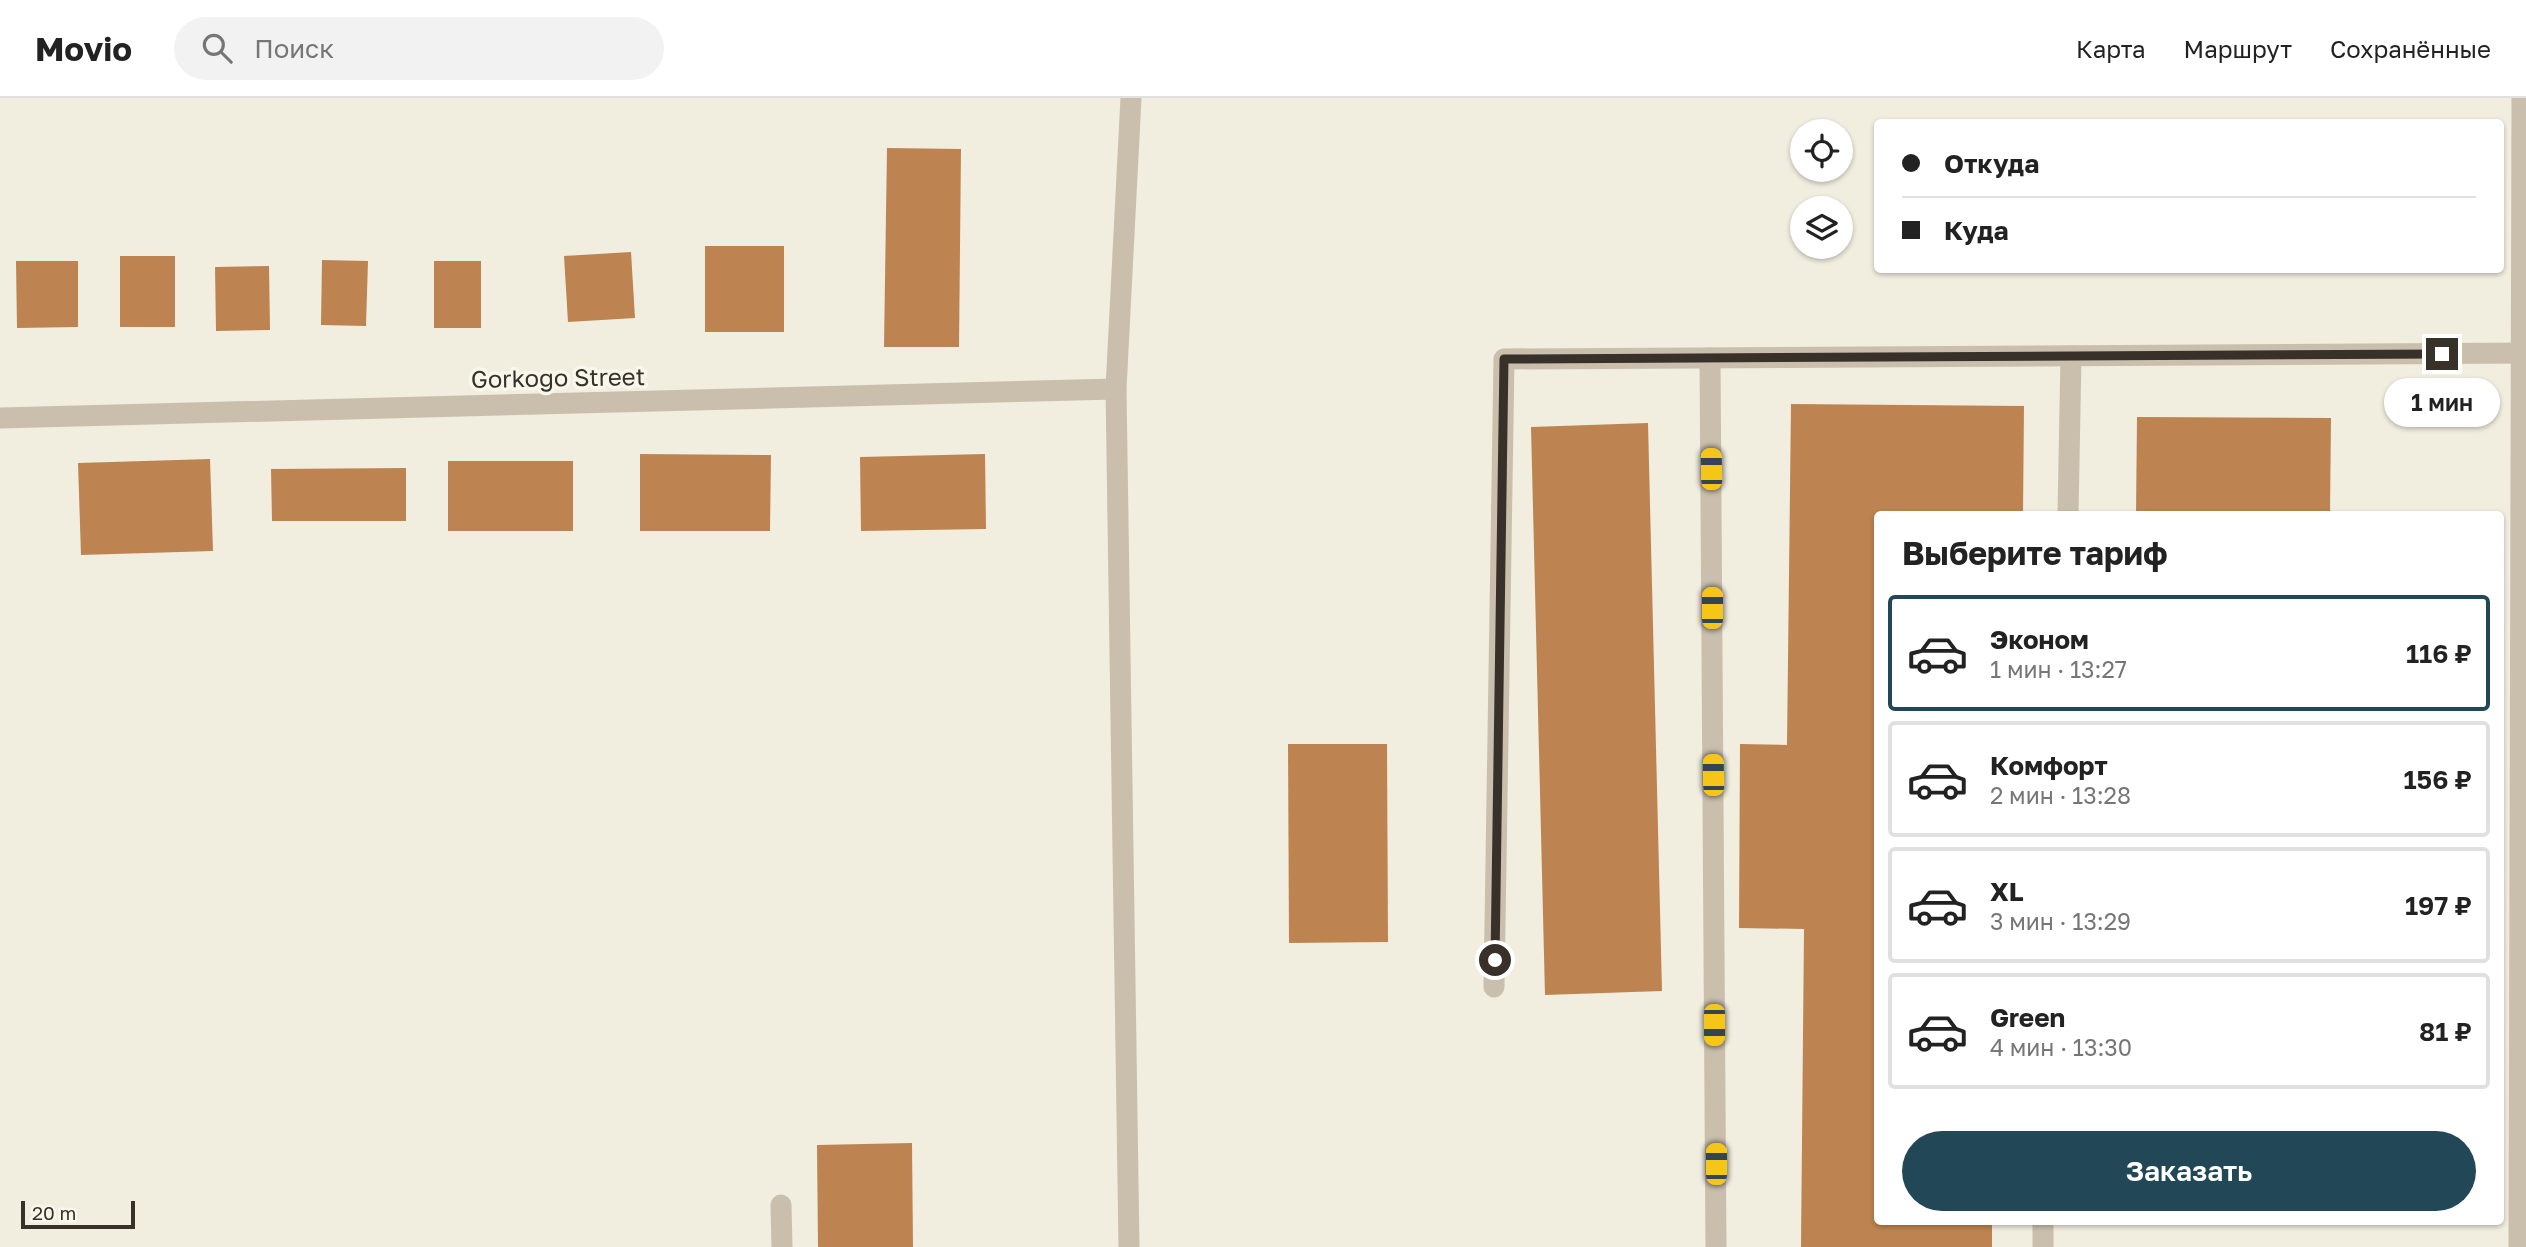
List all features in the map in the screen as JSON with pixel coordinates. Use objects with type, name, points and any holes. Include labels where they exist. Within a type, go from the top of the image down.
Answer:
[{"type":"street","points":[[1129,1247],[1116,389],[1131,98]]},
{"type":"street","points":[[2519,1247],[2524,353],[2522,98]]},
{"type":"street","points":[[1494,987],[1504,359],[2524,353]]},
{"type":"street","points":[[2068,511],[2071,356]]},
{"type":"street","points":[[1710,358],[1716,1247]]},
{"type":"street","name":"Gorkogo Street","points":[[0,418],[1116,389]]},
{"type":"street","points":[[781,1205],[782,1247]]},
{"type":"street","points":[[2043,1225],[2043,1247]]},
{"type":"building","points":[[887,148],[961,149],[959,347],[884,347]]},
{"type":"building","points":[[705,246],[784,246],[784,332],[705,332]]},
{"type":"building","points":[[631,252],[635,318],[568,322],[564,256]]},
{"type":"building","points":[[120,256],[175,256],[175,327],[120,327]]},
{"type":"building","points":[[322,260],[368,261],[366,326],[321,325]]},
{"type":"building","points":[[16,261],[78,261],[78,327],[17,328]]},
{"type":"building","points":[[434,261],[481,261],[481,328],[434,328]]},
{"type":"building","points":[[269,266],[270,330],[216,331],[215,267]]},
{"type":"building","points":[[1791,404],[2024,406],[2023,511],[1874,511],[1874,1225],[1992,1225],[1992,1247],[1801,1247],[1804,929],[1739,928],[1740,744],[1787,745]]},
{"type":"building","points":[[2137,417],[2331,418],[2330,511],[2136,511]]},
{"type":"building","points":[[1648,423],[1662,991],[1545,995],[1531,427]]},
{"type":"building","points":[[640,454],[771,455],[770,531],[640,531]]},
{"type":"building","points":[[985,454],[986,529],[861,531],[860,457]]},
{"type":"building","points":[[210,459],[213,551],[81,555],[78,463]]},
{"type":"building","points":[[448,461],[573,461],[573,531],[448,531]]},
{"type":"building","points":[[406,468],[406,521],[272,521],[271,469]]},
{"type":"building","points":[[1288,744],[1387,744],[1388,942],[1289,943]]},
{"type":"building","points":[[912,1143],[913,1247],[818,1247],[817,1145]]},
{"type":"route","points":[[1495,960],[1504,359],[2442,354]]}]
